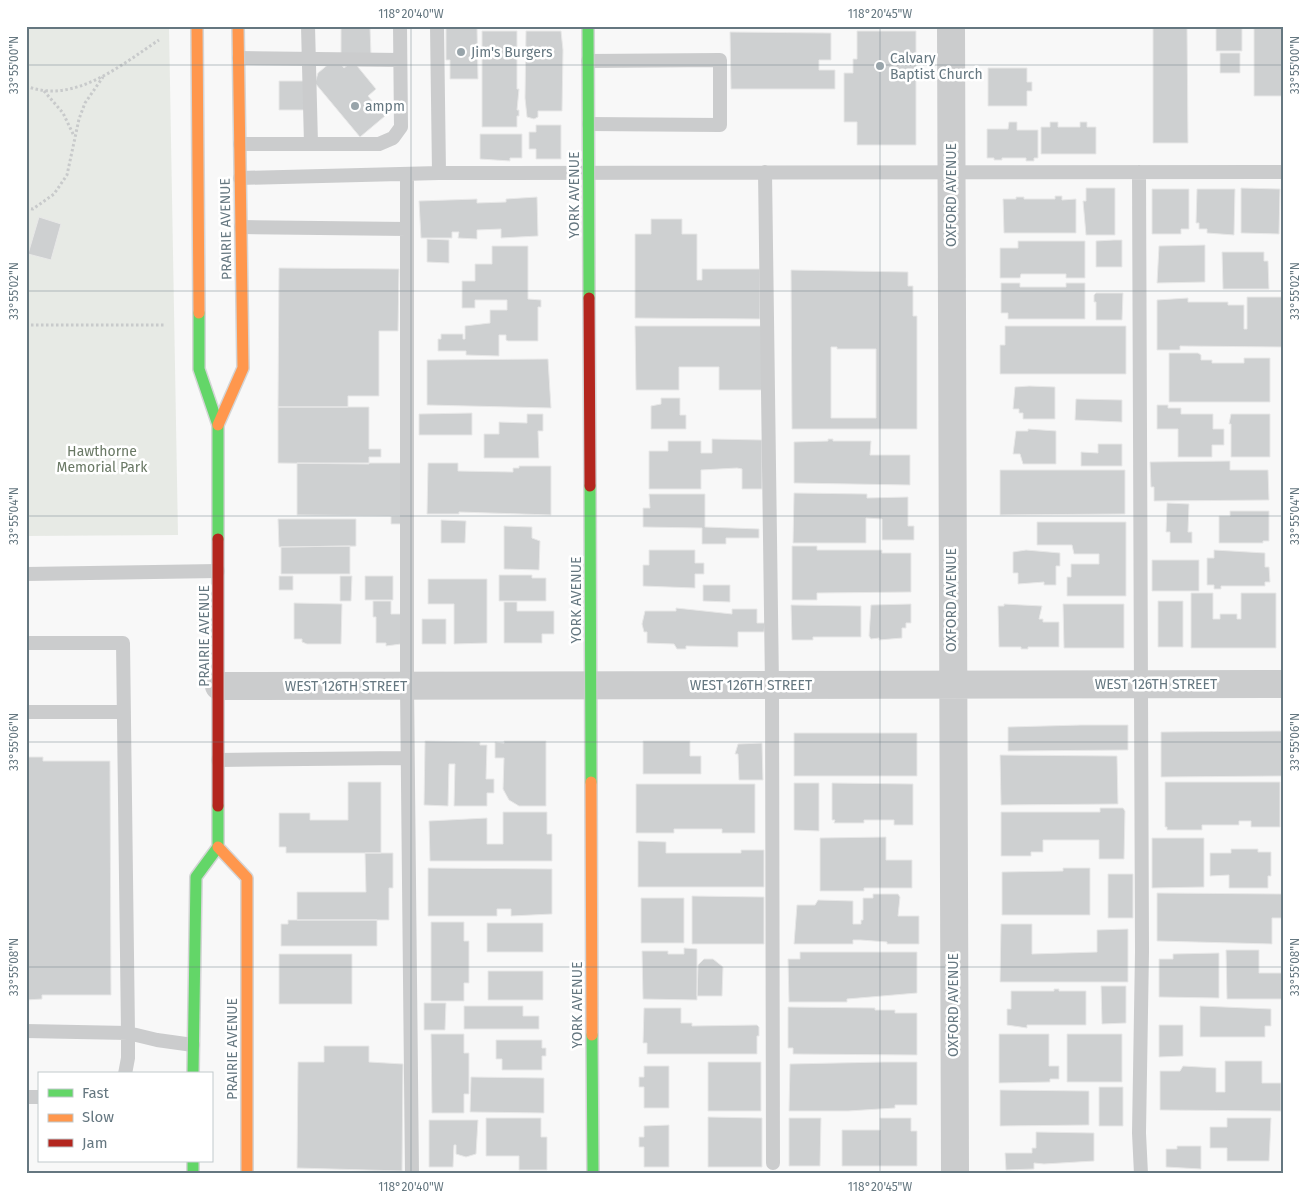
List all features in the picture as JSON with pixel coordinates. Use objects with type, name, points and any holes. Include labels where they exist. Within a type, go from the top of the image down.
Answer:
[{"type":"main road","name":"PRAIRIE AVENUE","points":[[197,26],[199,369],[218,425],[218,846],[248,878],[248,1174]]},
{"type":"main road","name":"PRAIRIE AVENUE","points":[[218,425],[243,368],[238,26]]},
{"type":"main road","name":"YORK AVENUE","points":[[588,26],[593,1174]]},
{"type":"main road","points":[[193,1072],[196,877],[218,846]]},
{"type":"street","name":"OXFORD AVENUE","points":[[951,26],[951,685],[954,1174]]},
{"type":"street","name":"WEST 126TH STREET","points":[[219,686],[1283,684]]},
{"type":"lane","points":[[308,26],[311,144]]},
{"type":"lane","points":[[240,144],[379,144],[393,138],[401,127],[400,26]]},
{"type":"lane","points":[[437,26],[439,173]]},
{"type":"lane","points":[[239,58],[400,60]]},
{"type":"lane","points":[[588,61],[720,60],[720,125],[589,124]]},
{"type":"lane","points":[[765,172],[772,685],[773,1163]]},
{"type":"lane","points":[[1139,172],[1142,952],[1139,1133],[1141,1174]]},
{"type":"lane","points":[[240,178],[439,173],[1283,172]]},
{"type":"lane","points":[[407,174],[407,686],[412,1174]]},
{"type":"lane","points":[[241,227],[407,229]]},
{"type":"lane","points":[[26,574],[218,571]]},
{"type":"lane","points":[[26,644],[123,643],[128,1033],[128,1058],[125,1072]]},
{"type":"lane","points":[[26,712],[124,712]]},
{"type":"lane","points":[[218,760],[408,758]]},
{"type":"lane","points":[[26,1031],[128,1033],[157,1040],[193,1045]]},
{"type":"path","points":[[26,86],[56,92],[103,77],[158,40]]},
{"type":"path","points":[[26,208],[33,209],[54,194],[67,175],[75,136],[86,103],[103,77]]},
{"type":"path","points":[[44,91],[71,124],[75,136]]},
{"type":"path","points":[[26,325],[164,325]]},
{"type":"green space","name":"Hawthorne Memorial Park","points":[[26,26],[169,26],[178,535],[26,536]]},
{"type":"building","points":[[446,26],[477,27],[478,79],[450,79],[450,60],[446,60]]},
{"type":"building","points":[[1153,26],[1187,26],[1188,143],[1153,143]]},
{"type":"building","points":[[1216,26],[1242,26],[1242,51],[1216,51]]},
{"type":"building","points":[[1254,26],[1283,26],[1283,96],[1254,96]]},
{"type":"building","points":[[341,28],[370,28],[371,55],[341,56]]},
{"type":"building","points":[[482,31],[517,31],[517,89],[519,89],[517,110],[519,110],[519,116],[517,116],[517,127],[482,127]]},
{"type":"building","points":[[526,31],[561,31],[563,50],[562,111],[538,111],[538,117],[534,119],[527,117],[525,98]]},
{"type":"building","points":[[857,31],[916,31],[916,145],[857,145],[857,122],[844,122],[844,73],[853,73],[853,59],[857,59]]},
{"type":"building","points":[[730,32],[831,33],[831,60],[819,60],[819,70],[835,70],[835,89],[731,89]]},
{"type":"building","points":[[1220,53],[1240,53],[1240,73],[1220,73]]},
{"type":"building","name":"ampm","points":[[353,61],[376,89],[368,96],[385,116],[360,137],[315,83],[318,73],[331,62],[340,63],[344,68]]},
{"type":"building","points":[[988,68],[1027,68],[1027,82],[1032,82],[1032,91],[1027,91],[1027,106],[988,106]]},
{"type":"building","points":[[279,81],[306,81],[306,110],[279,110]]},
{"type":"building","points":[[1009,122],[1017,122],[1017,130],[1038,130],[1038,158],[1034,158],[1034,161],[1026,161],[1026,158],[994,160],[994,158],[987,158],[987,129],[1008,129]]},
{"type":"building","points":[[1050,122],[1058,122],[1058,127],[1080,127],[1080,122],[1087,122],[1087,127],[1096,127],[1096,154],[1041,154],[1041,127],[1050,127]]},
{"type":"building","points":[[536,125],[561,125],[561,159],[536,159],[536,149],[529,149],[529,132],[536,132]]},
{"type":"building","points":[[480,134],[522,134],[522,158],[510,158],[510,161],[480,159]]},
{"type":"building","points":[[1086,188],[1115,188],[1115,235],[1086,235],[1083,201],[1086,201]]},
{"type":"building","points":[[1241,188],[1280,189],[1279,234],[1241,233]]},
{"type":"building","points":[[1152,189],[1189,189],[1189,229],[1181,229],[1181,234],[1152,234]]},
{"type":"building","points":[[1197,189],[1235,189],[1234,235],[1207,233],[1207,229],[1199,229],[1199,223],[1196,223]]},
{"type":"building","points":[[1055,196],[1062,196],[1062,200],[1076,199],[1076,233],[1004,233],[1003,199],[1024,197],[1024,199],[1055,199]]},
{"type":"building","points":[[537,197],[538,236],[501,238],[501,229],[477,230],[477,239],[458,238],[459,232],[452,232],[452,238],[421,238],[419,201],[477,199],[477,203],[506,202],[506,199]]},
{"type":"building","points":[[39,217],[61,224],[51,260],[28,254]]},
{"type":"building","points":[[651,219],[682,219],[682,234],[697,234],[697,280],[702,280],[702,269],[760,269],[760,319],[635,318],[635,234],[651,234]]},
{"type":"building","points":[[427,239],[449,240],[449,263],[427,262]]},
{"type":"building","points":[[1122,240],[1122,267],[1096,267],[1096,241]]},
{"type":"building","points":[[1018,241],[1085,241],[1085,278],[1066,278],[1066,274],[1021,274],[1020,278],[1000,278],[1000,248],[1018,248]]},
{"type":"building","points":[[1205,245],[1205,282],[1157,283],[1159,246]]},
{"type":"building","points":[[492,246],[528,246],[528,299],[541,300],[541,307],[538,307],[538,341],[508,341],[506,340],[506,335],[499,335],[499,356],[466,355],[466,351],[438,351],[438,339],[441,339],[441,334],[463,334],[463,339],[465,339],[465,326],[490,323],[490,310],[507,310],[507,300],[475,300],[475,308],[462,308],[462,281],[475,281],[475,264],[492,264]]},
{"type":"building","points":[[1222,252],[1264,252],[1264,261],[1268,261],[1269,289],[1223,289]]},
{"type":"building","points":[[279,268],[399,269],[398,331],[379,331],[379,396],[348,396],[348,407],[278,407]]},
{"type":"building","points":[[791,270],[908,272],[908,286],[913,286],[913,316],[917,316],[917,429],[792,429]],"holes":[[[831,347],[837,347],[837,349],[876,349],[876,418],[831,418]]]},
{"type":"building","points":[[1001,283],[1020,283],[1020,287],[1066,287],[1066,283],[1085,283],[1085,319],[1008,319],[1008,313],[1001,313]]},
{"type":"building","points":[[1096,293],[1123,293],[1122,320],[1096,320],[1094,295]]},
{"type":"building","points":[[1247,297],[1283,297],[1282,347],[1180,346],[1180,350],[1157,350],[1157,300],[1188,298],[1188,302],[1228,302],[1228,305],[1244,305],[1244,329],[1247,329]]},
{"type":"building","points":[[635,326],[763,326],[763,390],[719,390],[719,367],[679,367],[679,390],[636,390]]},
{"type":"building","points":[[1005,326],[1126,326],[1126,374],[1000,374],[1000,345],[1005,345]]},
{"type":"building","points":[[1169,353],[1198,353],[1201,355],[1201,360],[1212,360],[1212,363],[1244,363],[1244,358],[1270,358],[1270,402],[1169,402]]},
{"type":"building","points":[[548,359],[551,408],[427,405],[427,360]]},
{"type":"building","points":[[1015,387],[1055,387],[1055,419],[1023,419],[1023,413],[1019,413],[1019,409],[1013,409]]},
{"type":"building","points":[[661,398],[680,398],[680,415],[686,415],[686,429],[651,429],[651,406],[661,404]]},
{"type":"building","points":[[1076,399],[1122,400],[1122,422],[1075,420]]},
{"type":"building","points":[[1157,405],[1168,405],[1168,408],[1181,408],[1181,414],[1213,414],[1213,429],[1224,429],[1224,445],[1212,445],[1212,457],[1178,457],[1178,429],[1157,429]]},
{"type":"building","points":[[278,407],[369,407],[369,449],[381,449],[381,457],[369,457],[369,464],[278,463]]},
{"type":"building","points":[[472,413],[472,435],[419,435],[419,414]]},
{"type":"building","points":[[527,414],[543,414],[543,431],[538,431],[539,458],[484,458],[484,434],[499,434],[499,422],[527,423]]},
{"type":"building","points":[[1231,414],[1270,414],[1270,457],[1231,457],[1231,424],[1229,424]]},
{"type":"building","points":[[1028,429],[1056,431],[1056,464],[1023,464],[1020,454],[1013,454],[1016,431],[1028,431]]},
{"type":"building","points":[[712,439],[762,440],[762,489],[742,489],[742,469],[737,468],[701,470],[701,489],[649,489],[649,451],[668,451],[668,441],[701,441],[701,453],[712,453]]},
{"type":"building","points":[[828,439],[833,439],[833,441],[871,441],[870,455],[910,455],[910,485],[794,483],[794,442],[828,441]]},
{"type":"building","points":[[1098,444],[1122,444],[1122,466],[1081,466],[1081,452],[1098,453]]},
{"type":"building","points":[[1230,461],[1230,470],[1268,470],[1269,500],[1154,501],[1154,487],[1151,487],[1150,462]]},
{"type":"building","points":[[297,463],[402,463],[402,516],[297,515]]},
{"type":"building","points":[[428,463],[458,463],[458,471],[513,472],[513,468],[519,468],[519,466],[551,466],[551,515],[459,512],[459,514],[427,514]]},
{"type":"building","points":[[1000,470],[1125,470],[1125,514],[1000,515]]},
{"type":"building","points":[[794,493],[867,494],[867,498],[908,497],[908,526],[914,526],[914,540],[882,540],[882,519],[866,518],[866,543],[793,543]]},
{"type":"building","points":[[649,494],[705,494],[705,527],[759,529],[759,538],[726,538],[726,544],[702,544],[702,528],[643,527],[643,508],[650,508]]},
{"type":"building","points":[[1167,503],[1189,504],[1188,532],[1192,532],[1192,543],[1170,543],[1170,532],[1166,532]]},
{"type":"building","points":[[1230,511],[1269,511],[1269,541],[1263,541],[1263,543],[1219,543],[1219,516],[1230,516]]},
{"type":"building","points":[[391,516],[402,516],[402,524],[391,524]]},
{"type":"building","points":[[278,519],[356,519],[356,546],[279,547]]},
{"type":"building","points":[[441,520],[466,521],[465,543],[441,543]]},
{"type":"building","points":[[1037,522],[1126,522],[1126,596],[1067,596],[1067,577],[1071,577],[1071,564],[1099,564],[1099,554],[1074,554],[1072,545],[1037,545]]},
{"type":"building","points":[[504,526],[532,527],[532,538],[540,541],[539,570],[504,569]]},
{"type":"building","points":[[350,546],[350,574],[281,574],[281,547]]},
{"type":"building","points":[[792,546],[817,546],[817,550],[882,550],[882,553],[911,553],[911,592],[817,593],[817,600],[792,600]]},
{"type":"building","points":[[649,550],[695,550],[695,563],[704,563],[704,574],[695,574],[695,588],[643,586],[643,565],[649,565]]},
{"type":"building","points":[[1026,550],[1060,553],[1060,566],[1056,566],[1056,585],[1044,585],[1044,582],[1018,584],[1018,573],[1013,573],[1013,552]]},
{"type":"building","points":[[1214,550],[1265,553],[1265,567],[1269,567],[1270,582],[1265,582],[1265,586],[1221,586],[1221,589],[1214,589],[1214,585],[1207,585],[1207,558],[1214,558]]},
{"type":"building","points":[[1152,560],[1199,560],[1199,591],[1152,591]]},
{"type":"building","points":[[499,575],[532,575],[532,578],[546,578],[546,601],[499,601]]},
{"type":"building","points":[[279,576],[293,576],[293,590],[279,590]]},
{"type":"building","points":[[340,576],[352,576],[351,601],[340,601]]},
{"type":"building","points":[[365,576],[393,576],[393,600],[365,600]]},
{"type":"building","points":[[428,579],[487,579],[487,643],[454,644],[454,604],[428,604]]},
{"type":"building","points":[[703,585],[730,585],[730,602],[703,601]]},
{"type":"building","points":[[1191,593],[1213,593],[1213,619],[1220,619],[1220,614],[1237,614],[1237,619],[1241,619],[1241,593],[1276,593],[1276,648],[1191,648]]},
{"type":"building","points":[[373,601],[391,601],[391,614],[401,614],[401,644],[386,646],[386,643],[376,643],[376,617],[373,617]]},
{"type":"building","points":[[1158,601],[1183,601],[1183,647],[1158,647]]},
{"type":"building","points":[[504,602],[517,602],[517,611],[554,611],[554,634],[542,634],[542,643],[504,643]]},
{"type":"building","points":[[294,603],[342,604],[341,644],[307,644],[302,642],[302,639],[294,639]]},
{"type":"building","points":[[911,604],[911,623],[906,623],[906,628],[902,628],[902,638],[871,639],[869,636],[871,605]]},
{"type":"building","points":[[1004,604],[1042,606],[1039,619],[1043,619],[1043,622],[1059,622],[1059,647],[1028,647],[1028,649],[1021,649],[1021,647],[999,647],[998,606],[1004,606]]},
{"type":"building","points":[[1063,604],[1124,604],[1124,648],[1064,648]]},
{"type":"building","points":[[791,605],[861,606],[861,637],[813,637],[813,640],[792,640]]},
{"type":"building","points":[[676,608],[732,614],[732,609],[757,609],[757,623],[765,623],[764,632],[738,632],[738,647],[686,646],[686,649],[677,649],[674,644],[647,643],[647,632],[644,632],[642,624],[645,611],[676,611]]},
{"type":"building","points":[[422,619],[446,619],[446,644],[422,644]]},
{"type":"building","points":[[1128,725],[1128,750],[1008,751],[1008,727]]},
{"type":"building","points":[[1283,731],[1283,776],[1161,777],[1161,732]]},
{"type":"building","points":[[794,733],[917,733],[917,776],[794,776]]},
{"type":"building","points":[[425,741],[480,742],[480,745],[487,745],[486,779],[494,779],[494,793],[487,793],[487,806],[454,806],[455,764],[449,764],[448,806],[424,805]]},
{"type":"building","points":[[504,741],[546,741],[546,806],[519,806],[509,800],[503,789],[504,758],[495,758],[495,742],[504,743]]},
{"type":"building","points":[[643,741],[690,741],[690,756],[701,756],[701,774],[643,774]]},
{"type":"building","points":[[762,743],[763,780],[739,780],[738,754],[735,754],[738,744]]},
{"type":"building","points":[[1000,755],[1117,756],[1118,804],[1001,805]]},
{"type":"building","points":[[26,757],[43,757],[43,761],[110,761],[111,995],[42,995],[42,999],[26,1000]]},
{"type":"building","points":[[348,782],[381,782],[381,853],[286,853],[286,847],[279,847],[279,813],[310,813],[310,820],[348,820]]},
{"type":"building","points":[[1165,782],[1280,782],[1280,827],[1251,827],[1251,821],[1239,821],[1239,825],[1202,825],[1202,830],[1167,830],[1167,827],[1165,827]]},
{"type":"building","points":[[794,783],[819,783],[819,831],[794,830]]},
{"type":"building","points":[[832,783],[913,784],[913,825],[894,825],[894,820],[834,823],[835,820],[832,820]]},
{"type":"building","points":[[636,784],[755,784],[755,833],[722,833],[722,829],[674,829],[674,833],[636,833]]},
{"type":"building","points":[[1100,808],[1123,808],[1125,811],[1124,859],[1099,859],[1099,840],[1043,840],[1043,852],[1031,852],[1031,856],[1001,856],[1001,812],[1100,812]]},
{"type":"building","points":[[503,812],[547,812],[547,834],[552,834],[552,861],[430,861],[429,821],[487,818],[487,844],[503,844]]},
{"type":"building","points":[[886,837],[886,860],[912,860],[912,888],[864,888],[864,891],[820,891],[820,838]]},
{"type":"building","points":[[1152,838],[1204,838],[1204,887],[1152,888]]},
{"type":"building","points":[[638,841],[666,842],[666,853],[741,853],[741,850],[764,850],[764,887],[638,887]]},
{"type":"building","points":[[1231,849],[1258,849],[1258,852],[1271,852],[1271,876],[1268,876],[1268,888],[1229,888],[1229,875],[1210,876],[1210,853],[1231,853]]},
{"type":"building","points":[[365,853],[393,853],[393,888],[389,888],[389,920],[297,920],[297,892],[366,892]]},
{"type":"building","points":[[428,868],[552,869],[552,914],[511,916],[511,909],[497,909],[497,916],[428,916]]},
{"type":"building","points":[[1063,868],[1090,868],[1090,915],[1002,915],[1002,872],[1063,871]]},
{"type":"building","points":[[1108,874],[1133,874],[1133,918],[1108,918]]},
{"type":"building","points":[[1157,893],[1283,894],[1282,918],[1272,918],[1272,944],[1157,941]]},
{"type":"building","points":[[873,894],[898,894],[900,897],[898,916],[919,916],[919,944],[887,944],[887,942],[853,940],[853,944],[794,944],[797,905],[815,905],[818,900],[853,901],[853,924],[861,924],[861,920],[863,920],[863,898],[873,898]]},
{"type":"building","points":[[692,896],[764,897],[764,944],[692,944]]},
{"type":"building","points":[[641,898],[684,898],[684,943],[641,943]]},
{"type":"building","points":[[288,920],[377,920],[377,946],[281,946],[281,924],[288,924]]},
{"type":"building","points":[[431,922],[464,922],[464,941],[469,941],[469,983],[464,983],[464,1001],[431,1001]]},
{"type":"building","points":[[487,923],[543,923],[543,952],[487,952]]},
{"type":"building","points":[[1001,924],[1032,924],[1032,954],[1097,952],[1097,930],[1128,929],[1128,982],[1000,982]]},
{"type":"building","points":[[684,948],[697,949],[697,1000],[643,999],[642,951],[668,951],[668,954],[684,954]]},
{"type":"building","points":[[1226,950],[1259,950],[1259,973],[1282,973],[1283,999],[1227,999]]},
{"type":"building","points":[[800,952],[917,952],[917,993],[847,999],[847,1002],[789,1002],[788,959],[800,959]]},
{"type":"building","points":[[1219,953],[1219,998],[1159,997],[1159,959],[1173,959],[1173,954]]},
{"type":"building","points":[[279,954],[352,954],[352,1004],[279,1004]]},
{"type":"building","points":[[704,959],[713,959],[723,967],[722,996],[697,996],[698,965]]},
{"type":"building","points":[[488,971],[543,971],[543,1000],[488,1000]]},
{"type":"building","points":[[1101,986],[1126,986],[1126,1023],[1102,1024]]},
{"type":"building","points":[[1054,989],[1059,989],[1059,991],[1086,991],[1086,1025],[1027,1025],[1027,1028],[1007,1025],[1007,1009],[1011,1009],[1011,991],[1054,991]]},
{"type":"building","points":[[424,1003],[446,1003],[445,1030],[424,1030]]},
{"type":"building","points":[[464,1006],[523,1006],[523,1016],[539,1016],[539,1029],[464,1029]]},
{"type":"building","points":[[1200,1006],[1271,1009],[1271,1026],[1265,1026],[1265,1037],[1200,1037]]},
{"type":"building","points":[[788,1007],[875,1008],[875,1010],[895,1010],[895,1013],[917,1013],[917,1055],[793,1054],[793,1048],[788,1048]]},
{"type":"building","points":[[644,1008],[681,1008],[681,1023],[692,1023],[692,1026],[757,1025],[759,1027],[759,1036],[757,1036],[757,1054],[647,1054],[647,1043],[643,1043]]},
{"type":"building","points":[[1159,1025],[1183,1025],[1183,1056],[1159,1057]]},
{"type":"building","points":[[431,1034],[464,1034],[464,1053],[469,1053],[469,1094],[464,1094],[464,1113],[432,1113]]},
{"type":"building","points":[[999,1034],[1049,1034],[1049,1066],[1059,1066],[1059,1079],[1050,1079],[1050,1082],[999,1083]]},
{"type":"building","points":[[1067,1034],[1122,1034],[1122,1082],[1067,1082]]},
{"type":"building","points":[[496,1040],[542,1040],[542,1048],[546,1048],[546,1056],[542,1056],[542,1070],[502,1070],[502,1059],[496,1059]]},
{"type":"building","points":[[324,1046],[369,1046],[369,1062],[403,1064],[402,1171],[297,1168],[298,1062],[324,1062]]},
{"type":"building","points":[[1225,1061],[1262,1061],[1262,1083],[1281,1083],[1281,1111],[1160,1110],[1160,1071],[1180,1071],[1183,1066],[1216,1068],[1216,1092],[1225,1092]]},
{"type":"building","points":[[708,1062],[761,1062],[761,1111],[708,1111]]},
{"type":"building","points":[[917,1062],[917,1105],[895,1105],[895,1108],[848,1111],[789,1111],[790,1064]]},
{"type":"building","points":[[644,1066],[669,1066],[669,1108],[644,1108],[644,1087],[639,1087],[639,1077],[644,1077]]},
{"type":"building","points":[[471,1077],[544,1078],[544,1113],[470,1112]]},
{"type":"building","points":[[1099,1087],[1123,1087],[1123,1126],[1099,1126]]},
{"type":"building","points":[[1000,1090],[1089,1091],[1089,1125],[1000,1126]]},
{"type":"building","points":[[708,1117],[762,1118],[762,1167],[708,1167]]},
{"type":"building","points":[[486,1118],[541,1118],[541,1137],[547,1137],[547,1170],[519,1170],[519,1156],[486,1156]]},
{"type":"building","points":[[789,1118],[821,1118],[820,1166],[789,1166]]},
{"type":"building","points":[[880,1118],[911,1118],[911,1131],[917,1131],[917,1166],[842,1166],[842,1130],[880,1130]]},
{"type":"building","points":[[1227,1118],[1271,1118],[1269,1161],[1227,1161],[1227,1148],[1210,1148],[1210,1127],[1227,1127]]},
{"type":"building","points":[[429,1120],[478,1120],[476,1154],[466,1157],[456,1154],[456,1145],[454,1145],[453,1167],[429,1167]]},
{"type":"building","points":[[669,1125],[669,1167],[644,1167],[644,1147],[639,1147],[639,1137],[644,1137],[644,1126]]},
{"type":"building","points":[[1036,1132],[1094,1133],[1094,1161],[1034,1163],[1034,1169],[1006,1170],[1005,1153],[1032,1153],[1032,1148],[1036,1148]]},
{"type":"building","points":[[1177,1146],[1201,1146],[1201,1169],[1166,1167],[1166,1149],[1177,1149]]},
{"type":"traffic: fast","points":[[588,26],[589,298]]},
{"type":"traffic: fast","points":[[199,313],[199,369],[218,425],[218,539]]},
{"type":"traffic: fast","points":[[590,486],[591,782]]},
{"type":"traffic: fast","points":[[193,1072],[196,877],[218,847],[218,806]]},
{"type":"traffic: fast","points":[[592,1035],[593,1174]]},
{"type":"traffic: fast","points":[[193,1162],[193,1174]]},
{"type":"traffic: slow","points":[[197,26],[199,313]]},
{"type":"traffic: slow","points":[[218,425],[243,368],[238,26]]},
{"type":"traffic: slow","points":[[591,782],[592,1035]]},
{"type":"traffic: slow","points":[[218,847],[247,878],[247,1174]]},
{"type":"traffic: jam","points":[[589,298],[590,486]]},
{"type":"traffic: jam","points":[[218,539],[218,806]]},
{"type":"place","name":"Jim's Burgers","points":[[461,52]]},
{"type":"place","name":"Calvary Baptist Church","points":[[880,66]]},
{"type":"place","name":"ampm","points":[[355,106]]}]
